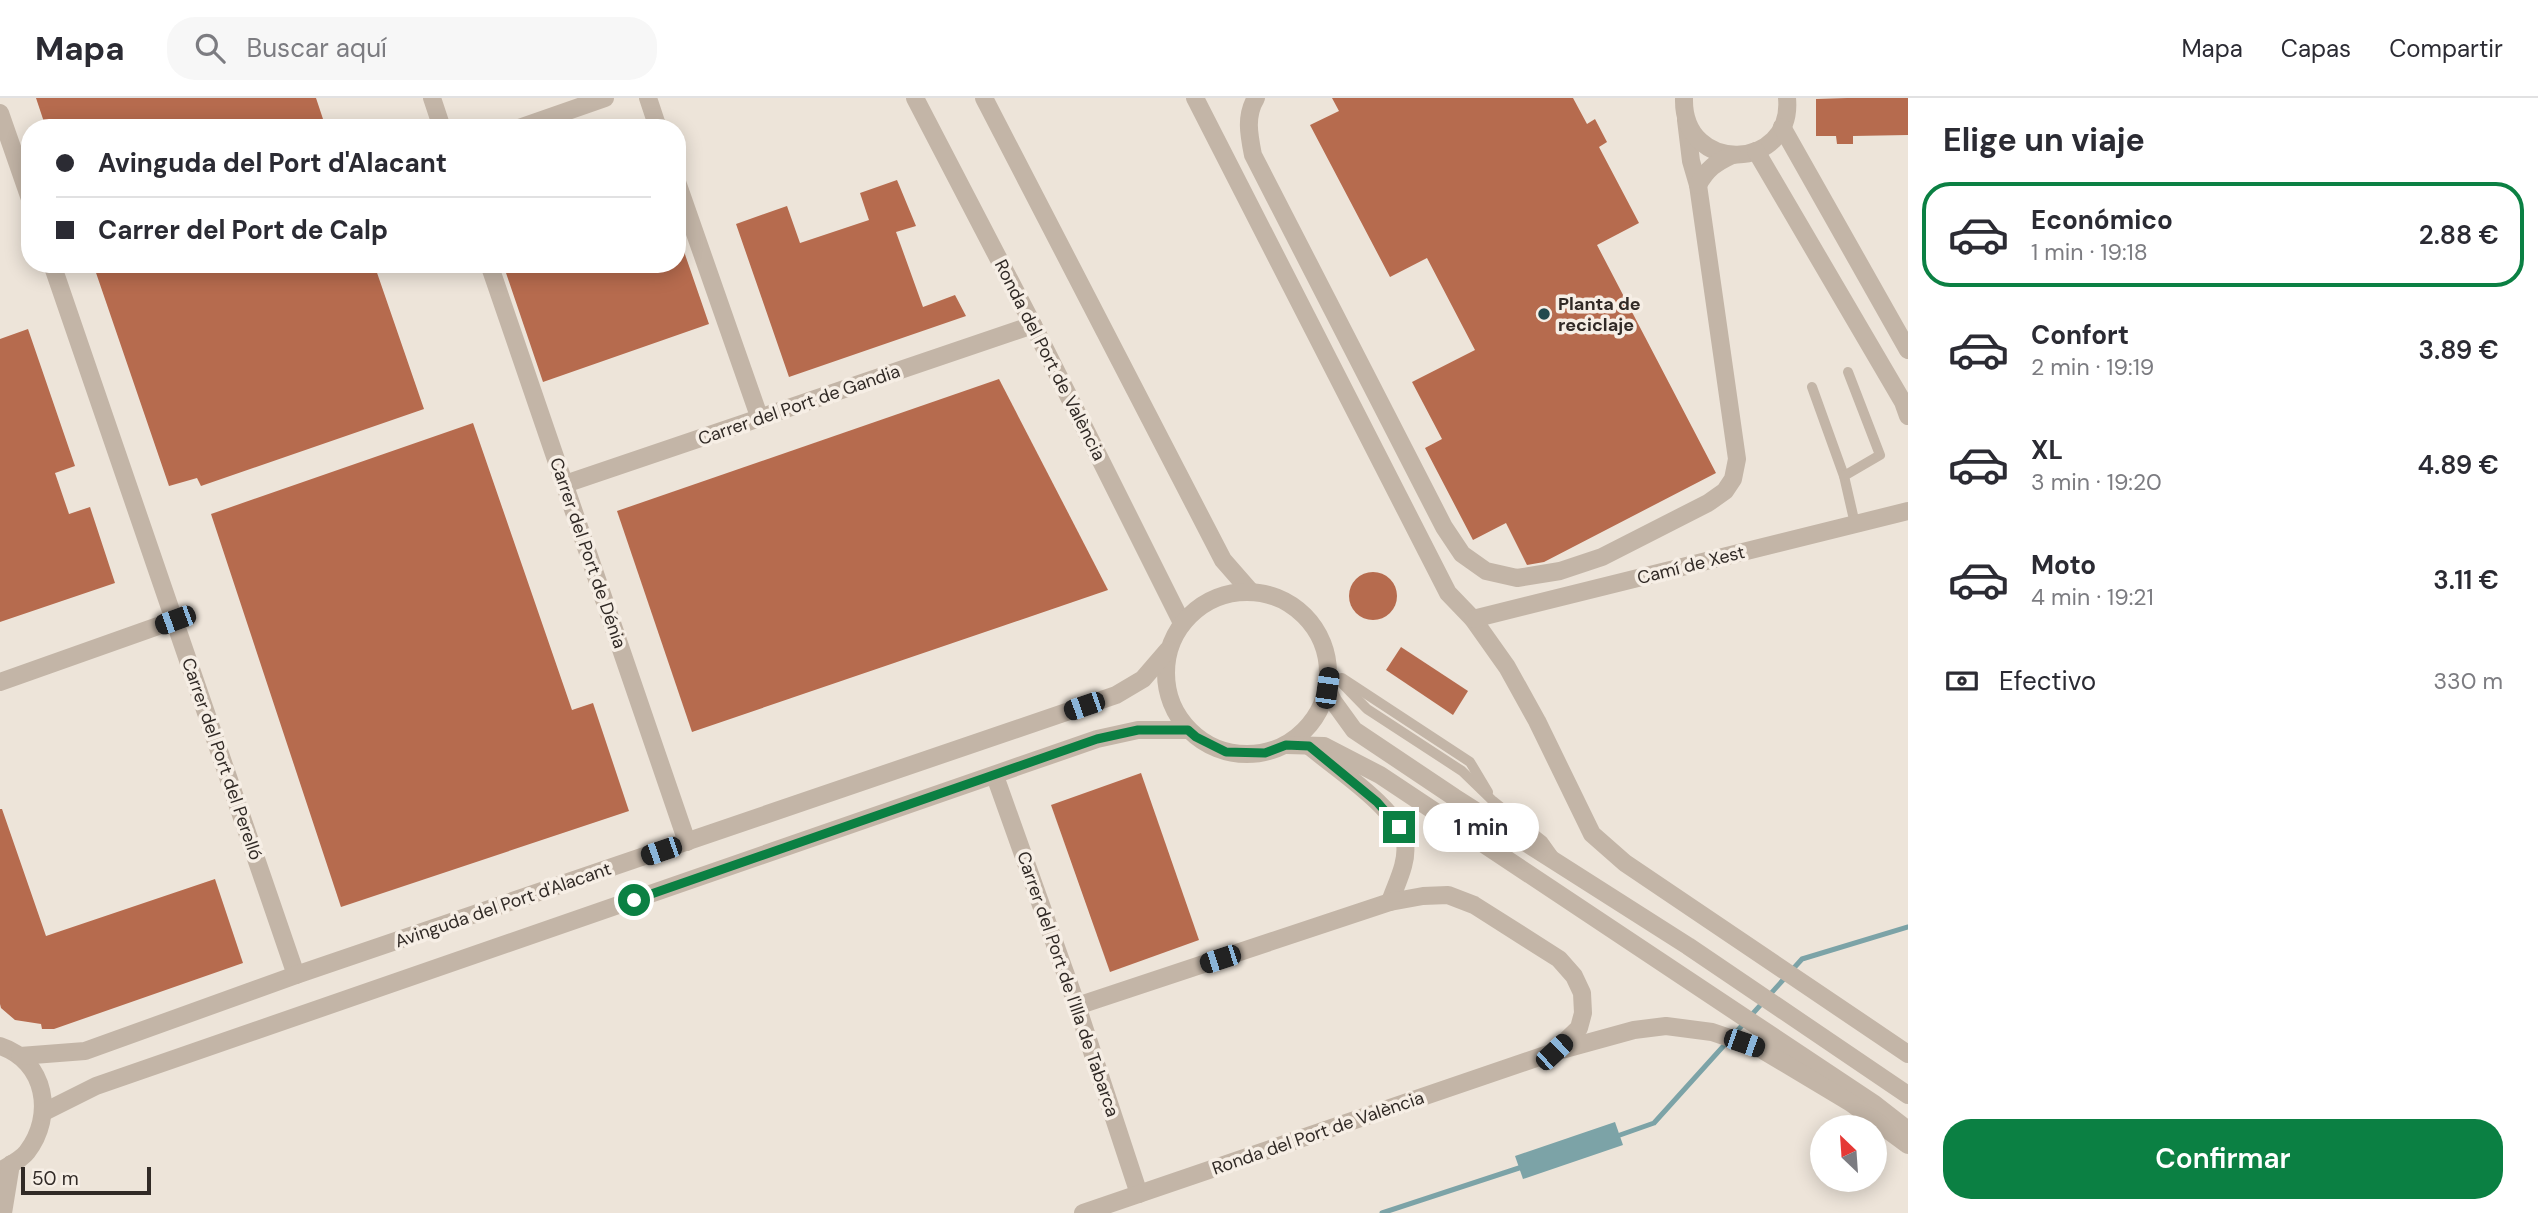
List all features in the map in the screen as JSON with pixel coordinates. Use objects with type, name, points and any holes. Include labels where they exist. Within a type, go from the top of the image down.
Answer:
[{"type":"street","points":[[432,98],[439,119]]},
{"type":"street","points":[[545,119],[605,98]]},
{"type":"street","points":[[648,98],[655,119]]},
{"type":"street","name":"Ronda del Port de València","points":[[915,98],[1033,325],[1182,623]]},
{"type":"street","points":[[984,98],[1223,560],[1251,592]]},
{"type":"street","points":[[1195,98],[1447,593],[1474,619],[1507,667],[1592,834],[1625,863],[1908,1054]]},
{"type":"street","points":[[1256,98],[1251,107],[1248,130],[1253,155],[1444,527],[1462,554],[1486,571],[1517,578],[1560,571],[1602,557],[1708,503],[1725,491],[1732,479],[1737,459],[1698,185],[1690,161],[1685,98]]},
{"type":"street","points":[[1698,185],[1705,172],[1715,163],[1732,155],[1756,151],[1766,145],[1782,127],[1787,98]]},
{"type":"street","points":[[0,113],[21,174]]},
{"type":"street","points":[[1686,120],[1699,141],[1720,153],[1732,155]]},
{"type":"street","points":[[1782,127],[1908,350]]},
{"type":"street","points":[[1756,151],[1903,402],[1908,416]]},
{"type":"street","points":[[686,209],[760,419]]},
{"type":"street","name":"Carrer del Port del Perelló","points":[[55,273],[296,975]]},
{"type":"street","name":"Carrer del Port de Dénia","points":[[492,273],[687,842]]},
{"type":"street","name":"Carrer del Port de Gandia","points":[[565,484],[1033,325]]},
{"type":"street","name":"Camí de Xest","points":[[1474,619],[1908,511]]},
{"type":"street","points":[[1239,591],[1251,592],[1273,595],[1299,609],[1312,622],[1325,646],[1328,679],[1325,697],[1317,716],[1307,729],[1286,745],[1265,753],[1226,752],[1196,737],[1177,716],[1170,700],[1165,666],[1168,650],[1182,623],[1208,601],[1239,591]]},
{"type":"street","points":[[0,682],[175,620]]},
{"type":"street","name":"Avinguda del Port d'Alacant","points":[[20,1056],[85,1051],[296,975],[1116,695],[1143,680],[1168,650]]},
{"type":"street","points":[[1328,679],[1354,730],[1688,946],[1908,1095]]},
{"type":"street","points":[[44,1112],[96,1086],[131,1073],[1097,739],[1138,730],[1188,730]]},
{"type":"street","points":[[1286,745],[1324,746],[1380,775],[1872,1103],[1908,1130]]},
{"type":"street","points":[[1309,746],[1377,802],[1399,827],[1405,843],[1404,863],[1390,902]]},
{"type":"street","name":"Carrer del Port de l'Illa de Tabarca","points":[[995,776],[1077,1006],[1139,1194]]},
{"type":"street","points":[[1077,1006],[1390,902],[1448,895],[1474,905],[1559,959],[1574,976],[1582,993],[1583,1013],[1579,1028],[1554,1052]]},
{"type":"street","name":"Ronda del Port de València","points":[[1083,1213],[1554,1052],[1634,1030],[1666,1026],[1712,1032],[1759,1048],[1851,1103],[1908,1145]]},
{"type":"street","points":[[0,1046],[12,1050],[29,1064],[44,1097],[41,1128],[26,1154],[6,1168],[1,1213]]},
{"type":"lane","points":[[1844,476],[1880,455],[1848,372]]},
{"type":"lane","points":[[1812,387],[1844,476],[1855,524]]},
{"type":"lane","points":[[1328,679],[1367,709],[1462,771],[1493,801],[1543,841],[1559,864]]},
{"type":"water","points":[[1615,1122],[1623,1145],[1523,1179],[1515,1156]]},
{"type":"building","points":[[36,98],[316,98],[323,119],[43,119]]},
{"type":"building","name":"Planta de reciclaje","points":[[1332,98],[1573,98],[1587,124],[1595,119],[1607,142],[1599,147],[1639,223],[1597,245],[1716,473],[1544,562],[1527,565],[1506,523],[1473,540],[1425,448],[1442,439],[1412,382],[1475,350],[1427,258],[1390,277],[1310,125],[1339,111]]},
{"type":"building","points":[[1908,98],[1908,135],[1853,136],[1853,144],[1837,144],[1836,136],[1816,136],[1816,99]]},
{"type":"building","points":[[897,180],[916,226],[896,232],[923,307],[955,295],[966,316],[789,377],[736,224],[787,206],[800,243],[869,220],[860,193]]},
{"type":"building","points":[[686,257],[709,324],[543,382],[506,273],[686,273]]},
{"type":"building","points":[[96,273],[377,273],[424,409],[201,486],[197,478],[169,486]]},
{"type":"building","points":[[28,329],[75,466],[55,473],[69,514],[90,507],[115,583],[0,622],[0,339]]},
{"type":"building","points":[[999,379],[1108,590],[692,732],[617,511]]},
{"type":"building","points":[[473,423],[572,710],[593,703],[629,811],[341,907],[211,514]]},
{"type":"building","points":[[1373,572],[1390,579],[1397,596],[1390,613],[1373,620],[1356,613],[1349,596],[1356,579]]},
{"type":"building","points":[[1401,647],[1468,691],[1453,715],[1386,670]]},
{"type":"building","points":[[1141,773],[1199,940],[1110,972],[1051,805]]},
{"type":"building","points":[[0,809],[46,936],[215,879],[243,963],[54,1029],[42,1029],[41,1024],[15,1020],[0,1004]]},
{"type":"waterway","points":[[1620,1135],[1654,1123],[1802,959],[1908,927]]},
{"type":"waterway","points":[[1382,1213],[1519,1168]]},
{"type":"place","name":"Planta de reciclaje","points":[[1544,314]]},
{"type":"route","points":[[634,900],[1097,739],[1138,730],[1188,730],[1226,752],[1265,753],[1286,745],[1309,746],[1377,802],[1399,827]]}]
